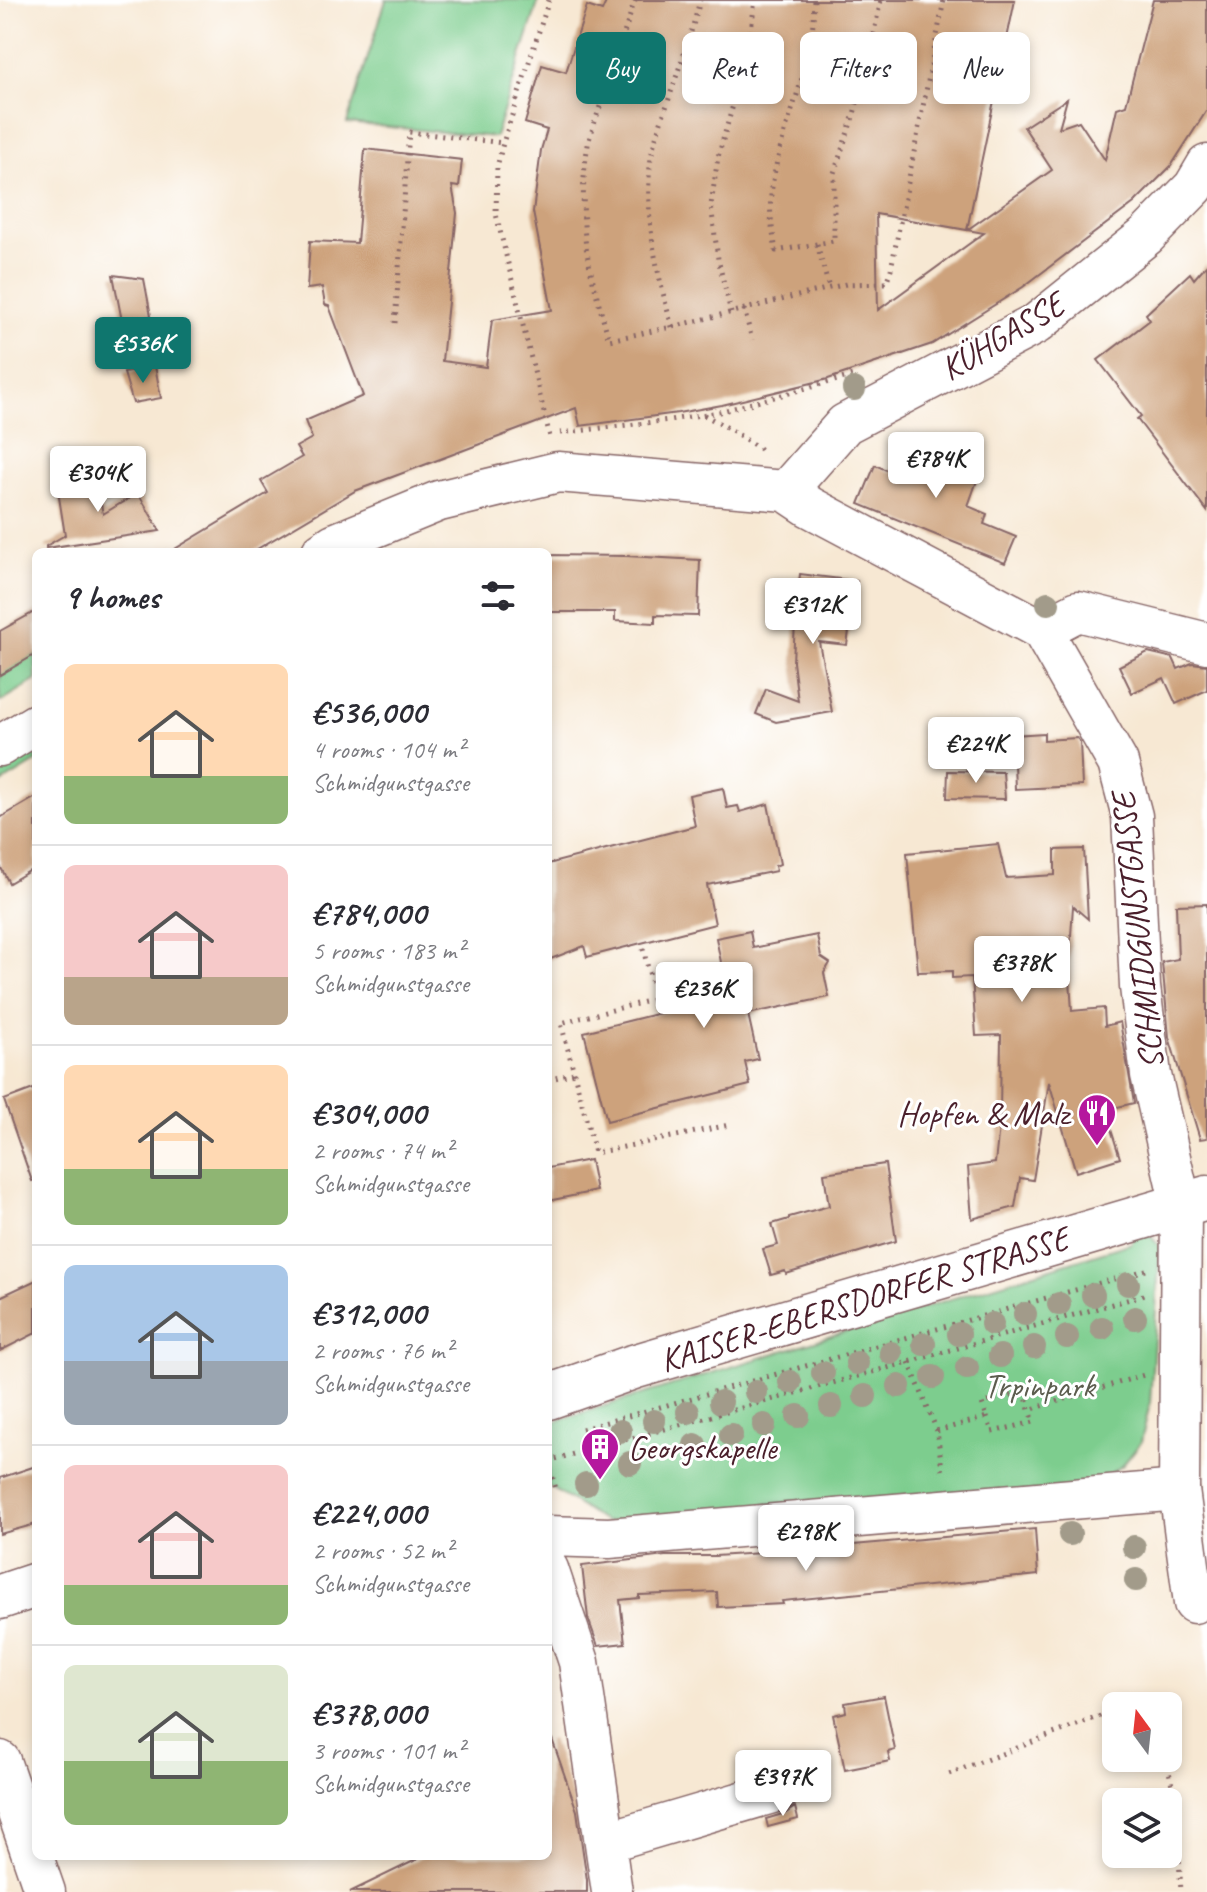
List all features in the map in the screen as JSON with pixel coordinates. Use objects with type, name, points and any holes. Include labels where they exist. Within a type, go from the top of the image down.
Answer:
[{"type":"main road","name":"KAISER-EBERSDORFER STRASSE","points":[[552,1396],[633,1367],[1194,1201]]},
{"type":"main road","points":[[0,1597],[32,1586]]},
{"type":"street","name":"KÜHGASSE","points":[[780,474],[845,424],[1036,324],[1146,236],[1194,187],[1207,165]]},
{"type":"street","points":[[328,548],[554,454],[780,474],[810,507],[1042,630],[1078,611],[1207,643]]},
{"type":"street","name":"SCHMIDGUNSTGASSE","points":[[1042,630],[1118,763],[1132,816],[1140,987],[1151,1075],[1194,1201]]},
{"type":"street","points":[[0,746],[32,726]]},
{"type":"street","points":[[1194,1201],[1164,1277],[1180,1365],[1179,1490],[1194,1603]]},
{"type":"street","points":[[552,1536],[609,1538],[1179,1490]]},
{"type":"street","points":[[552,1581],[579,1662],[612,1892]]},
{"type":"street","points":[[0,1761],[32,1854]]},
{"type":"street","points":[[606,1842],[779,1791]]},
{"type":"street","points":[[34,1860],[45,1892]]},
{"type":"path","points":[[549,0],[497,167],[496,214],[554,454],[670,420],[864,373]]},
{"type":"path","points":[[635,0],[585,155],[586,250],[609,340],[846,284],[883,284],[888,280],[944,0]]},
{"type":"path","points":[[672,327],[654,255],[650,216],[651,159],[700,0]]},
{"type":"path","points":[[731,313],[718,259],[711,205],[718,157],[748,53],[755,0]]},
{"type":"path","points":[[814,0],[808,56],[778,159],[771,196],[776,251],[834,241],[834,173],[860,92],[881,0]]},
{"type":"path","points":[[395,323],[409,132],[503,143]]},
{"type":"path","points":[[817,244],[829,288]]},
{"type":"path","points":[[744,309],[752,340]]},
{"type":"path","points":[[703,414],[730,429],[780,474]]},
{"type":"path","points":[[643,949],[656,999],[561,1023],[595,1153],[729,1125]]},
{"type":"path","points":[[552,1079],[574,1073]]},
{"type":"path","points":[[552,1461],[909,1362],[1164,1277]]},
{"type":"path","points":[[575,1431],[1164,1277]]},
{"type":"path","points":[[909,1362],[937,1431],[947,1510]]},
{"type":"path","points":[[1029,1410],[1180,1365]]},
{"type":"path","points":[[1025,1391],[1034,1422],[992,1432],[987,1417],[982,1403],[1025,1391]]},
{"type":"path","points":[[937,1431],[987,1417]]},
{"type":"path","points":[[552,1475],[557,1492]]},
{"type":"path","points":[[949,1774],[1102,1715]]},
{"type":"path","points":[[1169,1772],[1176,1803],[1181,1892]]},
{"type":"green space","points":[[386,0],[539,0],[495,137],[347,123]]},
{"type":"green space","points":[[32,656],[32,682],[0,702],[0,674]]},
{"type":"green space","points":[[23,746],[29,755],[32,753],[32,764],[0,784],[0,761]]},
{"type":"green space","name":"Trpinpark","points":[[1134,1234],[1149,1234],[1160,1247],[1150,1403],[1141,1442],[1123,1465],[1090,1488],[605,1522],[552,1489],[552,1423],[1132,1243]]},
{"type":"building","points":[[607,0],[1015,0],[1008,32],[933,32],[933,104],[993,104],[967,230],[1052,170],[1024,127],[1067,99],[1059,128],[1079,121],[1105,160],[1117,108],[1126,105],[1153,0],[1207,0],[1207,110],[1171,166],[1134,203],[1023,287],[932,344],[828,379],[678,413],[580,426],[576,408],[355,491],[259,548],[177,548],[268,493],[261,481],[302,457],[296,447],[312,438],[305,421],[363,396],[329,306],[325,305],[322,287],[307,289],[310,241],[357,243],[365,149],[462,160],[459,187],[452,186],[457,213],[442,361],[486,367],[492,320],[552,310],[533,212],[541,150],[547,130],[525,123],[542,65],[566,72],[576,41],[576,104],[666,104],[666,32],[579,32],[587,6],[602,11]],"holes":[[[876,214],[984,233],[878,310]]]},
{"type":"building","points":[[1207,264],[1207,511],[1137,419],[1141,416],[1098,360],[1150,320],[1146,314],[1190,273],[1194,279]]},
{"type":"building","points":[[113,275],[144,279],[151,316],[122,321]]},
{"type":"building","points":[[155,366],[161,398],[133,403],[124,373]]},
{"type":"building","points":[[927,443],[974,462],[970,472],[979,475],[968,506],[987,514],[984,524],[1016,537],[1005,563],[859,504],[875,465],[891,472],[901,448],[922,456]]},
{"type":"building","points":[[95,475],[103,514],[138,493],[160,531],[46,548],[65,535],[56,478]]},
{"type":"building","points":[[552,555],[700,560],[698,616],[655,615],[655,623],[615,621],[615,612],[552,612]]},
{"type":"building","points":[[800,574],[857,581],[852,624],[847,645],[819,642],[832,712],[776,722],[756,714],[766,689],[798,701],[793,662]]},
{"type":"building","points":[[32,613],[32,656],[0,675],[0,631]]},
{"type":"building","points":[[1148,652],[1173,658],[1178,669],[1192,663],[1207,665],[1207,690],[1176,704],[1164,678],[1132,693],[1119,666]]},
{"type":"building","points":[[1044,733],[1044,740],[1077,738],[1080,742],[1082,786],[1015,789],[1013,735]]},
{"type":"building","points":[[948,771],[1003,772],[1005,799],[947,798]]},
{"type":"building","points":[[723,788],[727,808],[738,806],[740,812],[768,804],[780,864],[775,866],[776,871],[707,885],[715,924],[587,957],[584,946],[552,958],[552,863],[695,826],[689,795]]},
{"type":"building","points":[[32,799],[32,869],[9,883],[0,866],[0,818]]},
{"type":"building","points":[[998,844],[1006,878],[1055,875],[1055,850],[1084,849],[1088,919],[1073,906],[1069,965],[1072,1011],[1104,1008],[1105,1026],[1120,1022],[1134,1103],[1105,1110],[1120,1158],[1076,1172],[1049,1082],[1033,1180],[1020,1178],[1015,1207],[972,1219],[968,1167],[995,1163],[1000,1118],[1001,1035],[976,1036],[972,977],[952,978],[952,971],[918,972],[907,853]]},
{"type":"building","points":[[1207,904],[1207,1138],[1200,1139],[1169,1037],[1162,962],[1178,959],[1176,905]]},
{"type":"building","points":[[750,931],[753,948],[817,935],[821,957],[830,963],[824,973],[829,997],[748,1014],[758,1059],[745,1062],[750,1085],[607,1121],[584,1032],[728,996],[716,938]]},
{"type":"building","points":[[32,1090],[32,1181],[4,1100]]},
{"type":"building","points":[[590,1160],[596,1191],[552,1200],[552,1167]]},
{"type":"building","points":[[885,1164],[896,1241],[786,1274],[785,1271],[771,1275],[763,1249],[778,1245],[772,1224],[829,1206],[824,1173]]},
{"type":"building","points":[[32,1282],[32,1335],[0,1351],[0,1297]]},
{"type":"building","points":[[32,1467],[32,1525],[0,1534],[0,1478]]},
{"type":"building","points":[[1035,1529],[1038,1575],[782,1601],[783,1604],[718,1607],[717,1592],[639,1595],[639,1598],[620,1600],[625,1643],[598,1646],[588,1618],[582,1566],[665,1556],[762,1553]]},
{"type":"building","points":[[884,1696],[895,1750],[888,1752],[890,1761],[845,1770],[833,1715],[846,1712],[845,1703]]},
{"type":"building","points":[[552,1739],[577,1811],[587,1892],[350,1892],[416,1860],[552,1860]]},
{"type":"building","points":[[795,1807],[798,1819],[768,1827],[766,1819]]},
{"type":"place","name":"Hopfen & Malz","points":[[1097,1147]]},
{"type":"place","name":"Georgskapelle","points":[[600,1481]]}]
